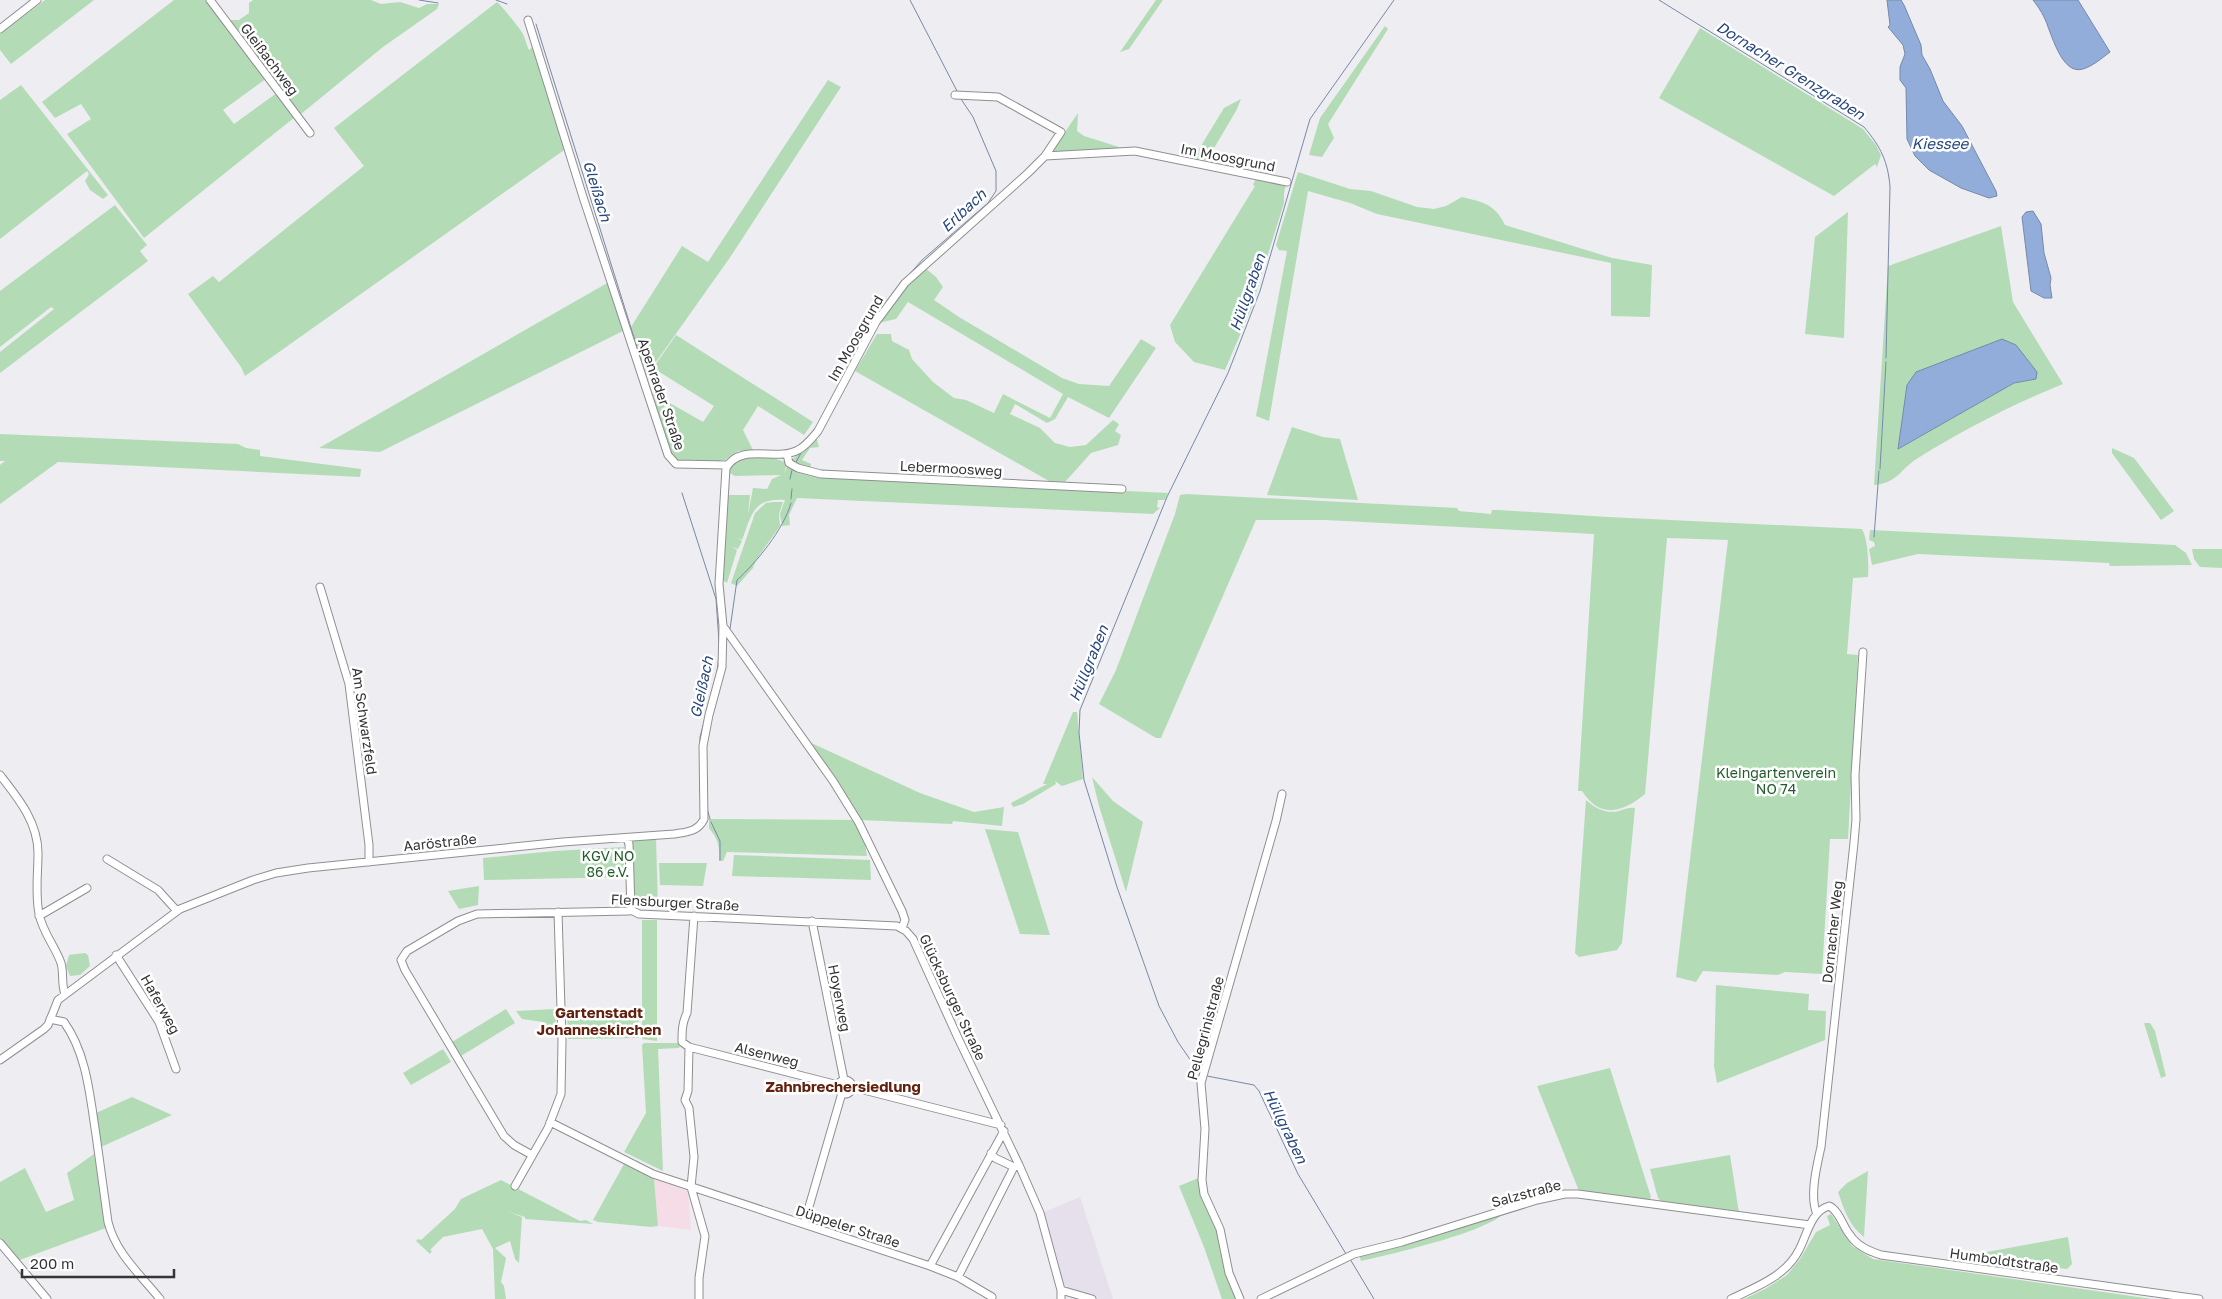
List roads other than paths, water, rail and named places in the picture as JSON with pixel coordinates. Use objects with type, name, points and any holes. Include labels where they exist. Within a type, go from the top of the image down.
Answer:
[{"type":"street","points":[[0,29],[37,0]]},
{"type":"street","name":"Gleißachweg","points":[[210,0],[310,133]]},
{"type":"street","name":"Apenrader Straße","points":[[528,20],[668,454],[676,464],[727,465]]},
{"type":"street","name":"Im Moosgrund","points":[[727,465],[734,458],[745,454],[787,454],[806,445],[818,431],[876,322],[905,283],[1046,156],[1061,132],[998,97],[955,96]]},
{"type":"street","name":"Im Moosgrund","points":[[1046,156],[1135,152],[1287,182]]},
{"type":"street","name":"Lebermoosweg","points":[[787,454],[789,462],[795,466],[821,474],[1122,489]]},
{"type":"street","points":[[723,626],[719,584],[724,482],[727,465]]},
{"type":"street","name":"Am Schwarzfeld","points":[[320,587],[349,684],[370,845],[369,862]]},
{"type":"street","name":"Aaröstraße","points":[[0,1060],[44,1029],[50,1019],[55,1003],[65,994],[176,911],[276,873],[563,842],[618,837],[627,839],[687,832],[701,826],[704,819],[703,746],[722,667],[723,626]]},
{"type":"street","name":"Glücksburger Straße","points":[[723,626],[833,781],[859,823],[902,911],[904,920],[902,928],[913,939],[1040,1213],[1061,1290],[1061,1299]]},
{"type":"street","name":"Dornacher Weg","points":[[1817,1214],[1815,1209],[1815,1178],[1822,1138],[1854,843],[1856,819],[1855,774],[1864,652]]},
{"type":"street","points":[[0,775],[19,800],[34,828],[38,852],[36,895],[39,916],[49,942],[60,961],[65,994]]},
{"type":"street","name":"Pellegrinistraße","points":[[1240,1299],[1229,1273],[1220,1229],[1204,1194],[1202,1180],[1205,1130],[1202,1077],[1276,821],[1282,794]]},
{"type":"street","points":[[627,839],[629,844],[631,910]]},
{"type":"street","points":[[107,859],[158,890],[176,911]]},
{"type":"street","points":[[39,916],[87,888]]},
{"type":"street","name":"Flensburger Straße","points":[[532,1155],[514,1145],[504,1136],[405,970],[402,960],[407,951],[458,921],[477,914],[631,910],[639,914],[812,921],[902,928]]},
{"type":"street","points":[[515,1186],[550,1122],[560,1094],[562,1041],[558,912]]},
{"type":"street","points":[[694,916],[687,1013],[682,1023],[682,1042],[689,1047],[688,1091],[685,1100],[689,1108],[694,1157],[691,1187],[705,1236],[699,1278],[699,1299]]},
{"type":"street","name":"Hoyerweg","points":[[812,921],[841,1082]]},
{"type":"street","name":"Haferweg","points":[[116,955],[159,1022],[176,1069]]},
{"type":"street","points":[[50,1019],[64,1022],[75,1040],[84,1065],[108,1222],[113,1238],[127,1260],[160,1299]]},
{"type":"street","name":"Alsenweg","points":[[689,1047],[841,1082],[849,1082],[852,1087],[1002,1128]]},
{"type":"street","points":[[804,1224],[842,1093],[839,1090],[841,1082]]},
{"type":"street","points":[[842,1093],[848,1092],[852,1087]]},
{"type":"street","name":"Düppeler Straße","points":[[550,1122],[653,1174],[930,1266],[958,1277],[992,1297]]},
{"type":"street","points":[[930,1266],[1002,1128]]},
{"type":"street","points":[[958,1277],[1017,1166],[995,1158],[991,1152]]},
{"type":"street","name":"Salzstraße","points":[[1261,1299],[1353,1255],[1402,1242],[1537,1200],[1565,1194],[1578,1194],[1810,1225]]},
{"type":"street","name":"Humboldtstraße","points":[[1817,1214],[1824,1207],[1829,1206],[1835,1210],[1855,1241],[1869,1251],[1881,1255],[2198,1299]]},
{"type":"street","points":[[1730,1299],[1763,1284],[1786,1267],[1799,1252],[1810,1225],[1817,1214]]},
{"type":"street","points":[[0,1243],[47,1299]]},
{"type":"street","points":[[1061,1290],[1092,1299]]},
{"type":"water","name":"Kiessee","points":[[1887,0],[1901,0],[1904,5],[1921,45],[1922,55],[1943,101],[1962,126],[1997,196],[1989,198],[1961,188],[1929,170],[1915,156],[1907,139],[1906,88],[1900,80],[1900,67],[1905,54],[1903,45],[1888,27],[1890,25]]},
{"type":"water","points":[[2033,0],[2078,0],[2110,52],[2094,64],[2083,69],[2075,69],[2069,66],[2058,51],[2044,17]]},
{"type":"water","points":[[2033,211],[2041,224],[2044,253],[2051,278],[2052,298],[2044,298],[2031,291],[2022,217],[2026,212]]},
{"type":"water","points":[[2002,339],[2016,345],[2037,372],[2036,379],[2014,383],[1898,449],[1907,385],[1916,372]]},
{"type":"waterway","name":"Gleißach","points":[[419,0],[438,3]]},
{"type":"waterway","name":"Gleißach","points":[[496,0],[507,4]]},
{"type":"waterway","name":"Erlbach","points":[[910,0],[957,91]]},
{"type":"waterway","name":"Hüllgraben","points":[[1200,1074],[1178,1042],[1159,1006],[1117,887],[1084,780],[1079,733],[1080,710],[1167,497],[1228,373],[1260,291],[1310,119],[1394,0]]},
{"type":"waterway","name":"Dornacher Grenzgraben","points":[[1659,0],[1864,127],[1875,141],[1883,155],[1890,187],[1886,358]]},
{"type":"waterway","name":"Gleißach","points":[[536,24],[642,363]]},
{"type":"waterway","name":"Erlbach","points":[[908,276],[922,260],[988,203],[996,191],[996,171],[973,117],[961,99]]},
{"type":"waterway","name":"Erlbach","points":[[882,309],[894,292]]},
{"type":"waterway","name":"Dornacher Grenzgraben","points":[[1880,469],[1886,362]]},
{"type":"waterway","points":[[795,464],[801,453]]},
{"type":"waterway","points":[[790,479],[792,470]]},
{"type":"waterway","name":"Dornacher Grenzgraben","points":[[1874,537],[1879,471]]},
{"type":"waterway","points":[[791,499],[792,489]]},
{"type":"waterway","name":"Gleißach","points":[[682,493],[716,599],[719,642]]},
{"type":"waterway","points":[[730,629],[737,580],[769,545],[782,524],[791,503]]},
{"type":"waterway","name":"Gleißach","points":[[717,672],[719,656]]},
{"type":"waterway","name":"Gleißach","points":[[700,792],[700,737],[708,707]]},
{"type":"waterway","name":"Gleißach","points":[[707,808],[710,819]]},
{"type":"waterway","name":"Gleißach","points":[[711,822],[720,841],[720,860]]},
{"type":"waterway","name":"Hüllgraben","points":[[1207,1076],[1254,1085],[1259,1091],[1298,1174],[1346,1254]]},
{"type":"waterway","name":"Hüllgraben","points":[[1350,1259],[1374,1299]]},
{"type":"district","name":"Gartenstadt Johanneskirchen","points":[[599,1020]]},
{"type":"district","name":"Zahnbrechersiedlung","points":[[843,1086]]},
{"type":"park label","name":"Kleingartenverein NO 74","points":[[1776,780]]},
{"type":"park label","name":"KGV NO 86 e.V.","points":[[608,864]]}]
